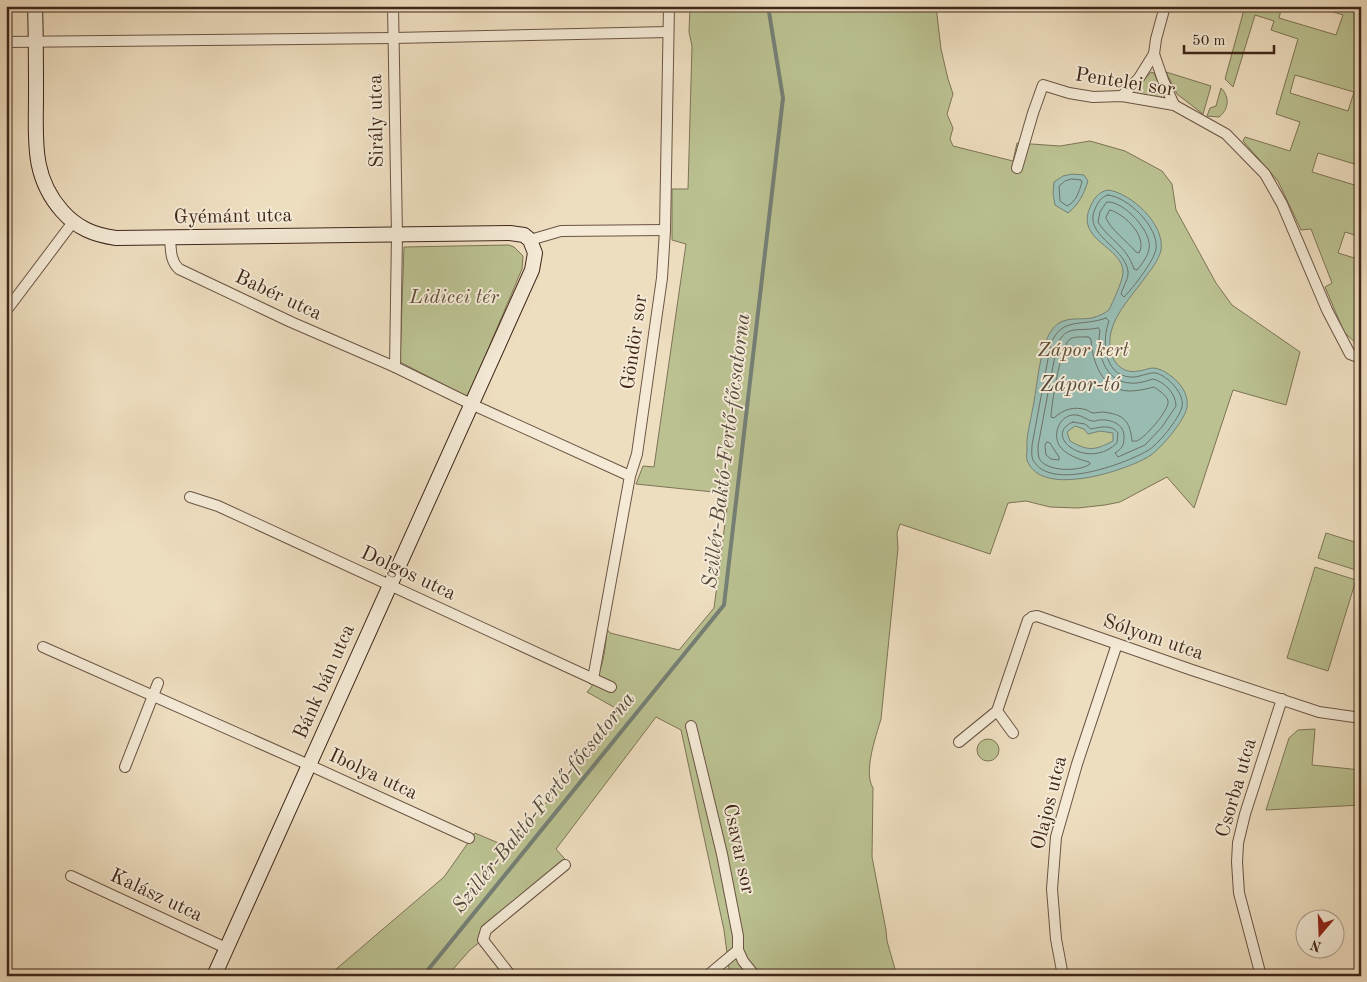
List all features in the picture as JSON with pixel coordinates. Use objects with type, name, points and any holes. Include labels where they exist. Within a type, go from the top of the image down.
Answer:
[{"type":"street","name":"Gyémánt utca","points":[[35,6],[36,142],[39,167],[47,191],[59,208],[73,222],[93,233],[107,237],[397,235]]},
{"type":"street","name":"Sirály utca","points":[[393,6],[397,235]]},
{"type":"street","name":"Göndör sor","points":[[593,678],[630,476],[637,454],[662,278],[665,230],[669,6]]},
{"type":"street","points":[[1122,96],[1139,78],[1154,54],[1165,6]]},
{"type":"street","points":[[6,42],[393,38],[668,32]]},
{"type":"street","points":[[1154,54],[1162,80],[1174,105]]},
{"type":"street","name":"Pentelei sor","points":[[1017,168],[1043,85],[1069,93],[1093,97],[1122,96],[1174,105],[1226,134],[1265,174],[1282,204],[1327,310],[1350,354],[1361,358]]},
{"type":"street","points":[[6,311],[73,222]]},
{"type":"street","points":[[530,240],[561,231],[665,230]]},
{"type":"street","points":[[471,404],[532,270],[535,253],[530,240],[524,236],[510,233],[397,235],[395,367],[471,404],[630,476]]},
{"type":"street","name":"Babér utca","points":[[170,238],[172,260],[179,269],[291,322],[395,367]]},
{"type":"street","name":"Bánk bán utca","points":[[214,976],[471,404]]},
{"type":"street","name":"Dolgos utca","points":[[190,497],[218,506],[611,687]]},
{"type":"street","name":"Sólyom utca","points":[[997,711],[1028,620],[1037,616],[1319,712],[1361,718]]},
{"type":"street","name":"Olajos utca","points":[[1063,976],[1056,939],[1052,889],[1056,837],[1077,764],[1117,644]]},
{"type":"street","name":"Ibolya utca","points":[[43,646],[469,838]]},
{"type":"street","points":[[125,767],[158,683]]},
{"type":"street","name":"Csorba utca","points":[[1262,976],[1239,893],[1238,843],[1245,814],[1282,699]]},
{"type":"street","points":[[959,742],[997,711],[1013,733]]},
{"type":"street","name":"Csavar sor","points":[[691,726],[722,854],[738,936],[738,950],[743,961],[755,976]]},
{"type":"street","points":[[511,976],[483,940],[486,930],[565,865]]},
{"type":"street","name":"Kalász utca","points":[[71,876],[226,948]]},
{"type":"street","points":[[706,976],[738,950]]},
{"type":"green space","name":"Zápor kert","points":[[690,6],[936,6],[941,49],[953,94],[947,114],[953,128],[950,139],[953,146],[1013,161],[1017,143],[1060,146],[1090,141],[1125,151],[1162,171],[1172,184],[1176,210],[1216,283],[1232,305],[1300,352],[1286,405],[1233,390],[1194,508],[1167,477],[1120,502],[1105,505],[1078,508],[1050,507],[1026,501],[1008,503],[990,554],[900,524],[897,533],[898,548],[881,719],[871,754],[869,773],[873,788],[872,857],[887,941],[897,976],[730,976],[724,930],[681,730],[656,717],[556,849],[571,866],[470,950],[447,976],[328,976],[444,877],[475,833],[510,848],[619,710],[587,692],[600,671],[607,629],[610,633],[679,650],[714,608],[727,508],[723,493],[636,484],[643,466],[654,467],[686,244],[672,240],[672,189],[688,189],[692,46],[689,32]]},
{"type":"green space","points":[[1245,6],[1282,6],[1279,18],[1336,35],[1343,15],[1314,6],[1361,6],[1361,166],[1318,153],[1312,172],[1361,187],[1361,237],[1345,232],[1338,253],[1361,260],[1361,348],[1344,332],[1325,287],[1332,283],[1311,229],[1301,230],[1278,181],[1243,141],[1245,137],[1290,151],[1300,122],[1276,114],[1298,39],[1271,30],[1274,21],[1255,15],[1233,87],[1225,79]],"holes":[[[1295,75],[1354,92],[1348,111],[1290,93]]]},
{"type":"green space","points":[[1151,72],[1154,73],[1163,93],[1161,98],[1139,95],[1136,89]]},
{"type":"green space","points":[[1166,72],[1211,86],[1203,114],[1177,94]]},
{"type":"green space","points":[[1221,88],[1227,99],[1225,110],[1219,117],[1207,116],[1210,108],[1216,106]]},
{"type":"green space","name":"Lidicei tér","points":[[509,245],[514,247],[523,256],[522,269],[468,397],[400,362],[404,247]]},
{"type":"green space","points":[[1326,533],[1361,544],[1361,565],[1359,571],[1318,558]]},
{"type":"green space","points":[[1315,567],[1356,580],[1328,671],[1287,658]]},
{"type":"green space","points":[[1315,729],[1312,765],[1361,770],[1361,805],[1266,810],[1289,738],[1298,730]]},
{"type":"green space","points":[[984,739],[992,739],[999,746],[999,754],[992,761],[984,761],[977,754],[977,746]]},
{"type":"water","points":[[1072,174],[1084,175],[1088,181],[1081,198],[1068,213],[1055,205],[1053,194],[1054,182],[1063,176]]},
{"type":"water","name":"Zápor-tó","points":[[1108,190],[1127,197],[1145,211],[1158,230],[1161,240],[1161,250],[1156,261],[1114,322],[1110,342],[1112,357],[1117,365],[1125,370],[1133,372],[1153,368],[1170,375],[1184,391],[1187,407],[1182,419],[1167,440],[1144,459],[1115,471],[1084,478],[1070,480],[1048,478],[1035,472],[1027,460],[1028,431],[1041,358],[1046,341],[1051,331],[1063,321],[1092,318],[1109,310],[1123,273],[1121,264],[1116,256],[1093,235],[1087,217],[1094,200],[1102,192]],"holes":[[[1075,426],[1084,429],[1088,434],[1100,431],[1113,433],[1113,441],[1101,447],[1091,449],[1070,441],[1067,432]]]},
{"type":"waterway","name":"Szillér-Baktó-Fertő-főcsatorna","points":[[423,976],[724,605],[783,98],[768,6]]}]
